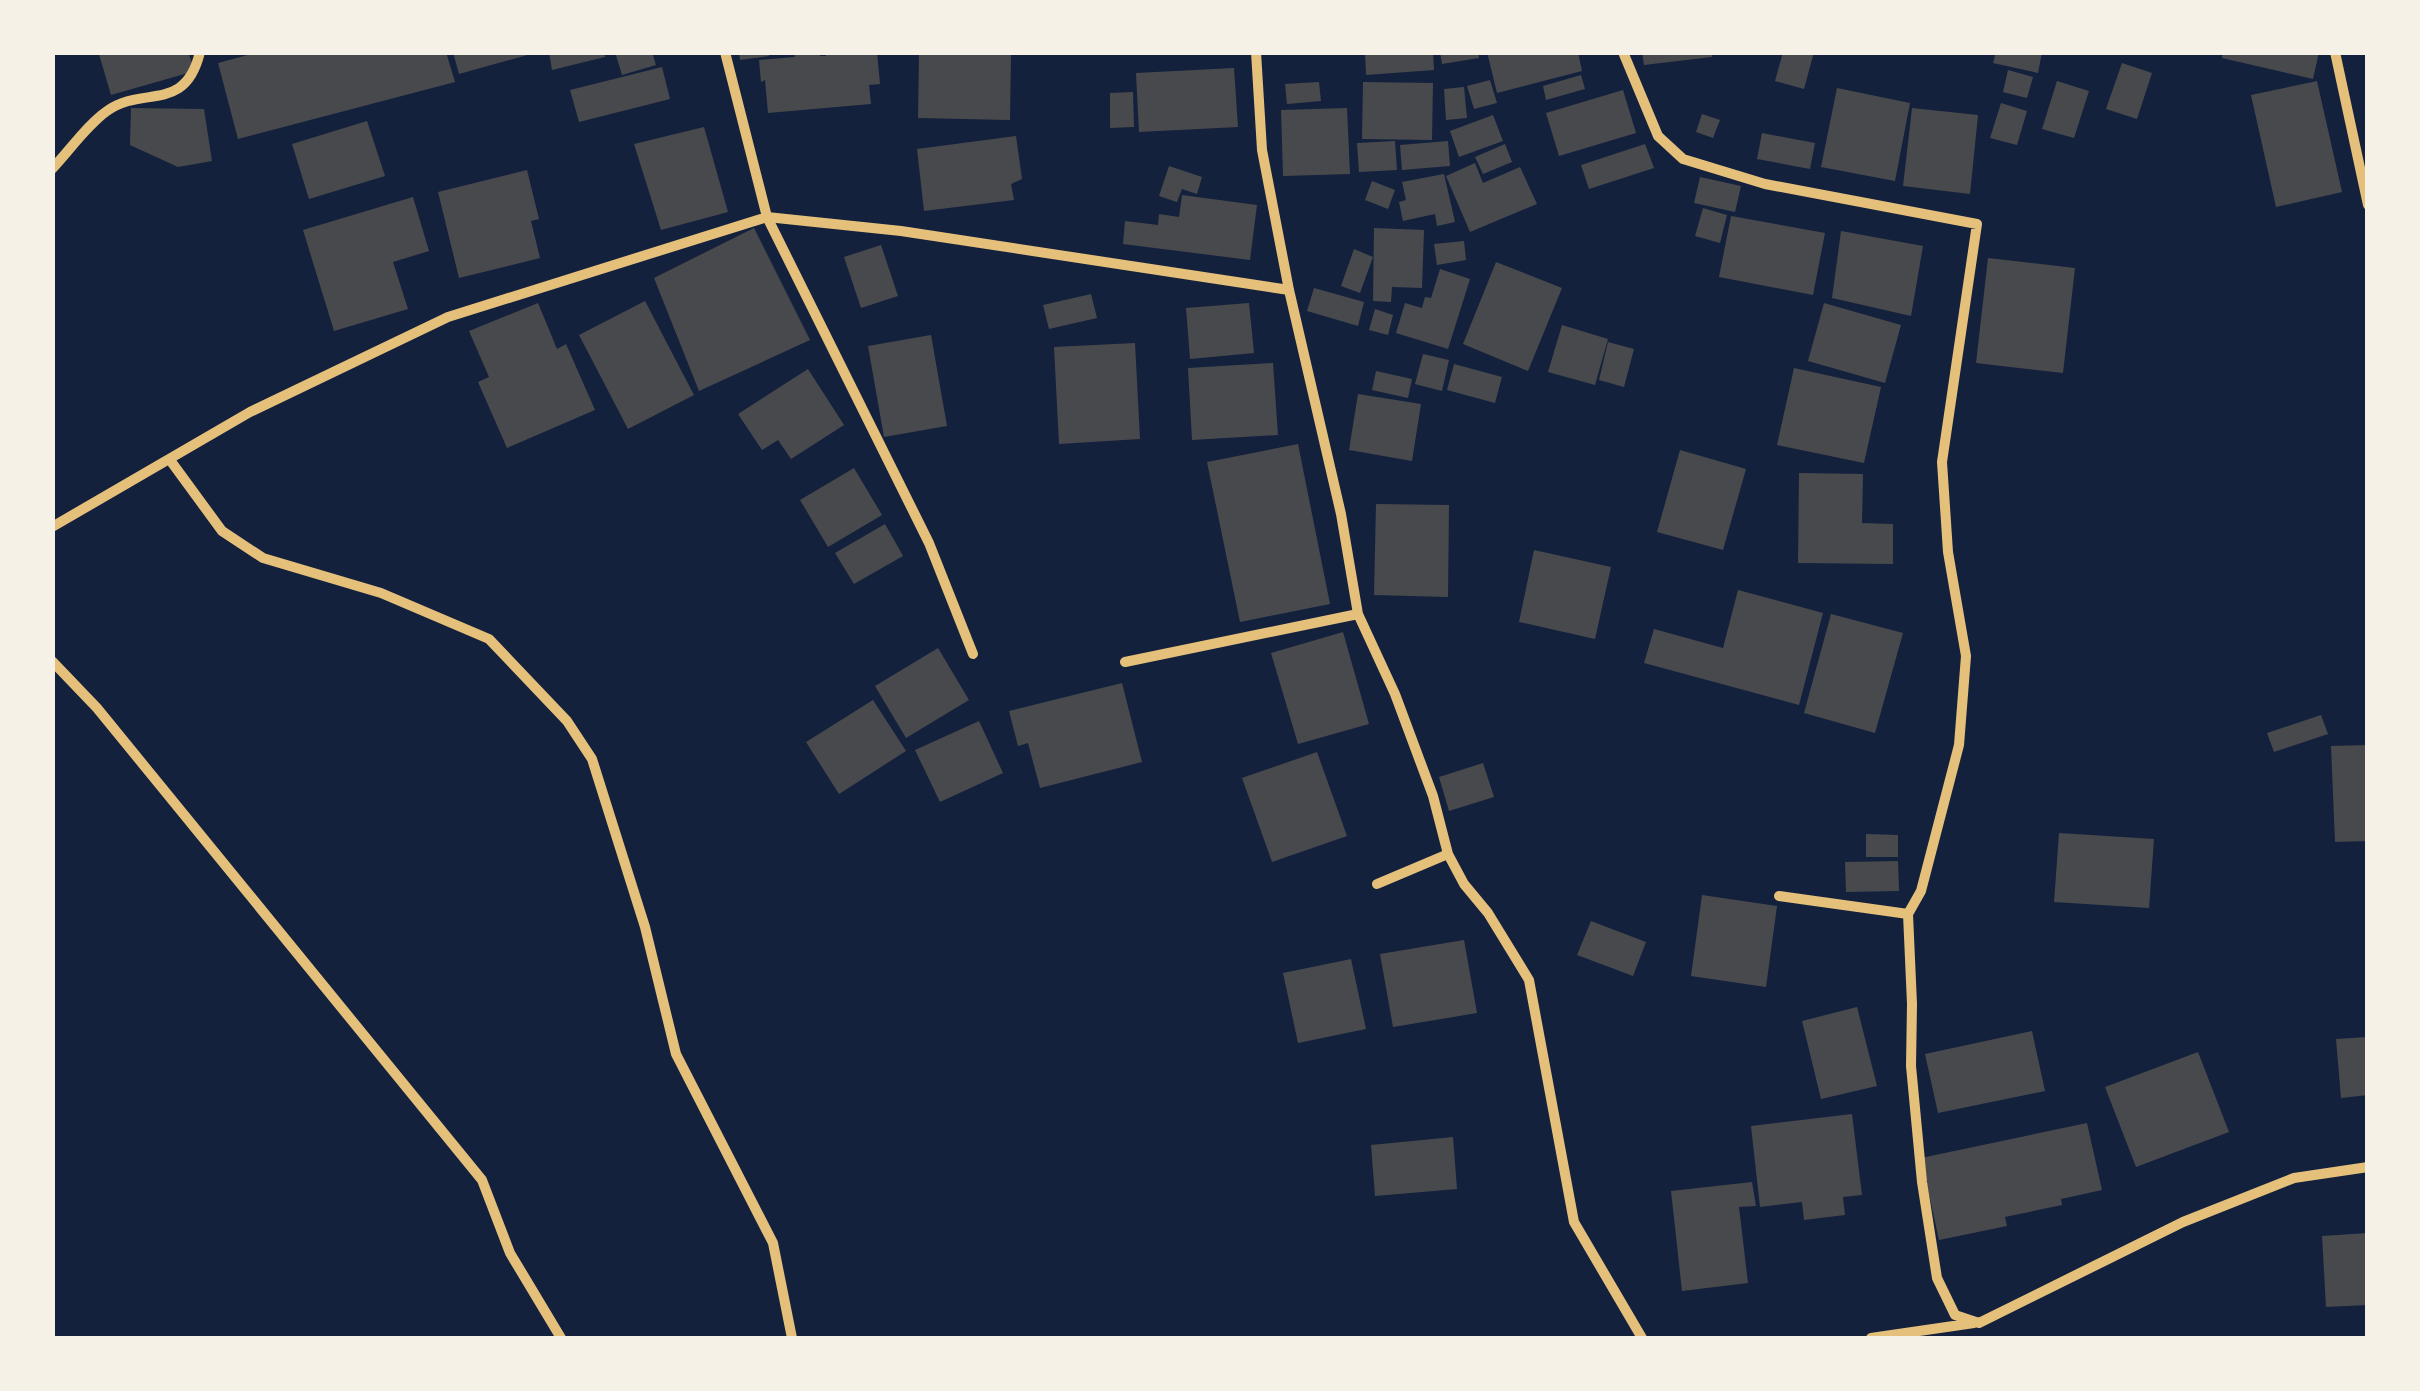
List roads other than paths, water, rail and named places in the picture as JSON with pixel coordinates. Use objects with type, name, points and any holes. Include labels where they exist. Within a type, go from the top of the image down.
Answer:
[{"type":"street","points":[[52,168],[109,109],[182,88],[196,71],[200,52]]},
{"type":"street","points":[[726,52],[767,217],[929,543],[973,654]]},
{"type":"street","points":[[1256,52],[1262,150],[1289,290],[1341,514],[1358,614],[1395,694],[1433,796],[1448,854],[1529,980],[1574,1222],[1642,1338]]},
{"type":"street","points":[[1623,52],[1658,136],[1683,159],[1765,184],[1977,224],[1942,462],[1948,552],[1966,656],[1958,746],[1921,891],[1908,914],[1911,1066],[1922,1182],[1937,1278],[1955,1314],[1979,1322]]},
{"type":"street","points":[[2335,52],[2368,204]]},
{"type":"street","points":[[52,527],[250,412],[448,317],[767,217],[937,236],[1289,290]]},
{"type":"street","points":[[170,460],[222,530],[264,558],[381,593],[488,639],[566,721],[592,760],[645,927],[676,1054],[774,1243],[792,1338]]},
{"type":"street","points":[[1124,662],[1358,614]]},
{"type":"street","points":[[52,660],[110,723],[482,1180],[510,1252],[560,1338]]},
{"type":"street","points":[[1377,884],[1448,854]]},
{"type":"street","points":[[1779,896],[1908,914]]},
{"type":"street","points":[[1878,1338],[1979,1322],[2183,1222],[2294,1178],[2368,1167]]}]
